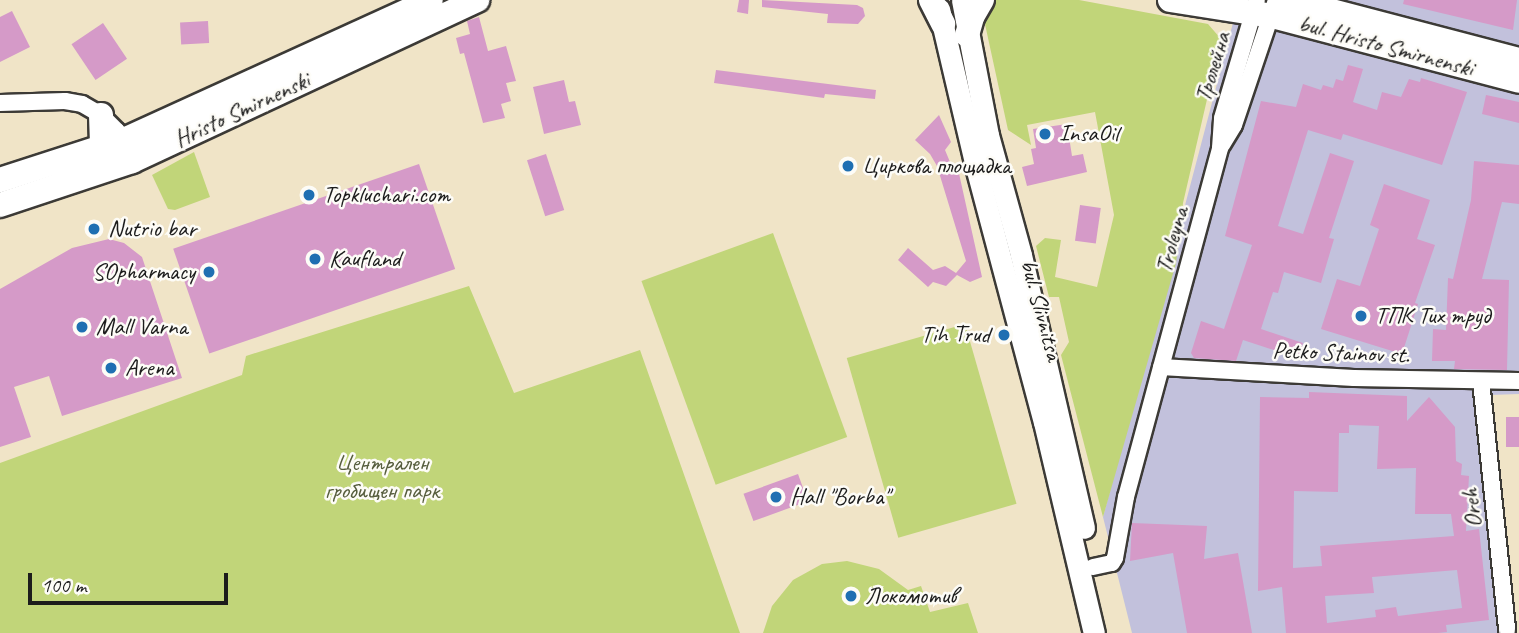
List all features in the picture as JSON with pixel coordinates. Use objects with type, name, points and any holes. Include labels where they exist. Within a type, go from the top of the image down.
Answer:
[{"type":"main road","name":"Hristo Smirnenski","points":[[0,205],[431,0]]},
{"type":"main road","name":"Hristo Smirnenski","points":[[0,180],[119,149],[477,0]]},
{"type":"main road","points":[[931,0],[940,12]]},
{"type":"main road","name":"bul. Slivnitsa","points":[[962,0],[988,135],[1021,255],[1107,633]]},
{"type":"main road","points":[[967,35],[982,0]]},
{"type":"main road","name":"bul. Hristo Smirnenski","points":[[1170,0],[1270,6],[1519,60]]},
{"type":"main road","name":"bul. Hristo Smirnenski","points":[[1270,6],[1519,81]]},
{"type":"main road","name":"bul. Slivnitsa","points":[[940,12],[975,163],[1044,422],[1094,633]]},
{"type":"main road","points":[[101,115],[119,149]]},
{"type":"street","name":"Тролейна","points":[[1220,148],[1222,118],[1270,6]]},
{"type":"street","points":[[0,103],[65,101],[82,104],[101,115]]},
{"type":"street","name":"Troleyna","points":[[1093,567],[1114,561],[1126,497],[1220,148]]},
{"type":"street","name":"Petko Stainov st.","points":[[1161,367],[1519,381]]},
{"type":"street","name":"Oreh","points":[[1481,381],[1507,630]]},
{"type":"shaded area","points":[[1239,0],[1519,0],[1519,394],[1490,395],[1516,633],[1132,633],[1103,517]]},
{"type":"green space","points":[[993,0],[1079,0],[1208,24],[1221,39],[1183,203],[1176,263],[1103,517],[1061,355],[1069,342],[1059,297],[1049,297],[1036,246],[1045,238],[1061,240],[1055,277],[1097,287],[1114,215],[1095,112],[1027,125],[1031,145],[1008,130],[983,15]]},
{"type":"green space","points":[[194,152],[210,197],[175,210],[168,209],[152,175]]},
{"type":"green space","points":[[773,233],[847,437],[716,485],[641,281]]},
{"type":"green space","name":"Централен гробищен парк","points":[[469,286],[514,393],[640,350],[740,633],[0,633],[0,463],[242,375],[246,356]]},
{"type":"green space","points":[[965,324],[1017,504],[898,538],[847,358]]},
{"type":"green space","name":"Локомотив","points":[[847,561],[879,569],[908,590],[921,586],[930,612],[968,603],[978,633],[763,633],[772,606],[793,580],[822,564]]},
{"type":"building","points":[[739,0],[749,0],[748,14],[737,12]]},
{"type":"building","points":[[762,0],[857,5],[863,8],[865,16],[858,24],[827,23],[828,14],[762,7]]},
{"type":"building","points":[[1404,0],[1517,0],[1513,30],[1403,4]]},
{"type":"building","points":[[12,11],[30,47],[0,62],[0,17]]},
{"type":"building","points":[[479,17],[488,51],[506,46],[516,81],[506,83],[511,101],[501,104],[505,118],[483,123],[464,53],[460,54],[456,38],[470,34],[467,21]]},
{"type":"building","points":[[208,21],[209,43],[181,44],[180,22]]},
{"type":"building","points":[[103,23],[127,59],[96,80],[71,44]]},
{"type":"building","points":[[1348,65],[1363,69],[1353,102],[1377,110],[1382,92],[1401,97],[1409,79],[1420,82],[1421,78],[1467,92],[1442,165],[1343,134],[1341,140],[1308,130],[1278,226],[1303,234],[1330,153],[1354,161],[1329,238],[1334,239],[1321,283],[1284,272],[1278,293],[1273,292],[1261,329],[1303,343],[1298,358],[1243,340],[1236,361],[1194,358],[1191,353],[1201,321],[1224,329],[1252,245],[1225,236],[1261,101],[1296,107],[1303,84],[1321,90],[1323,85],[1333,88],[1336,79],[1343,81]]},
{"type":"building","points":[[716,70],[876,90],[875,99],[825,94],[824,98],[714,83]]},
{"type":"building","points":[[564,80],[569,102],[575,101],[581,125],[544,134],[533,87]]},
{"type":"building","points":[[1486,95],[1519,102],[1519,123],[1482,114]]},
{"type":"building","points":[[939,115],[951,142],[945,150],[950,162],[958,169],[982,277],[970,282],[957,275],[946,286],[933,282],[928,287],[898,260],[908,248],[933,270],[945,266],[956,273],[966,261],[937,166],[930,154],[915,140]]},
{"type":"building","points":[[1067,124],[1072,156],[1083,154],[1087,172],[1027,186],[1022,167],[1034,164],[1031,149],[1036,148],[1033,129]]},
{"type":"building","points":[[546,154],[564,210],[545,216],[527,160]]},
{"type":"building","points":[[1474,161],[1519,165],[1519,204],[1502,202],[1482,279],[1509,280],[1507,370],[1454,369],[1455,361],[1432,361],[1433,329],[1446,330],[1448,278],[1453,279],[1471,200]]},
{"type":"building","name":"Kaufland","points":[[419,164],[455,269],[209,354],[173,249]]},
{"type":"building","points":[[1384,184],[1430,200],[1417,239],[1435,245],[1415,303],[1418,304],[1402,354],[1321,329],[1337,279],[1360,286],[1379,229],[1370,225]]},
{"type":"building","points":[[1080,205],[1101,208],[1096,244],[1075,241]]},
{"type":"building","name":"Mall Varna","points":[[109,239],[124,243],[142,257],[182,378],[62,416],[49,376],[14,387],[31,437],[0,447],[0,289],[72,248]]},
{"type":"building","points":[[1309,392],[1407,396],[1407,421],[1429,397],[1455,427],[1456,461],[1462,464],[1461,475],[1469,476],[1466,531],[1479,529],[1489,620],[1446,625],[1447,632],[1438,633],[1286,633],[1282,587],[1258,591],[1260,397],[1309,398]],"holes":[[[1349,425],[1379,426],[1377,469],[1416,468],[1415,514],[1451,514],[1454,536],[1320,546],[1322,566],[1293,568],[1294,491],[1338,492],[1339,433],[1349,433]],[[1457,570],[1462,608],[1398,616],[1396,607],[1375,610],[1376,617],[1327,623],[1325,596],[1374,593],[1372,577]]]},
{"type":"building","points":[[1506,417],[1519,417],[1519,447],[1506,447]]},
{"type":"building","name":"Hall \"Borba\"","points":[[798,474],[808,501],[753,521],[743,494]]},
{"type":"building","points":[[1132,523],[1207,526],[1204,559],[1238,553],[1252,633],[1187,633],[1173,553],[1130,561]]},
{"type":"place","name":"InsaOil","points":[[1045,134]]},
{"type":"place","name":"Циркова площадка","points":[[848,166]]},
{"type":"place","name":"Topkluchari.com","points":[[309,195]]},
{"type":"place","name":"Nutrio bar","points":[[94,229]]},
{"type":"place","name":"Kaufland","points":[[315,259]]},
{"type":"place","name":"SOpharmacy","points":[[209,272]]},
{"type":"place","name":"ТПК Тих труд","points":[[1361,316]]},
{"type":"place","name":"Mall Varna","points":[[82,327]]},
{"type":"place","name":"Tih Trud","points":[[1004,335]]},
{"type":"place","name":"Arena","points":[[111,368]]},
{"type":"place","name":"Hall \"Borba\"","points":[[776,497]]},
{"type":"place","name":"Локомотив","points":[[851,596]]}]
